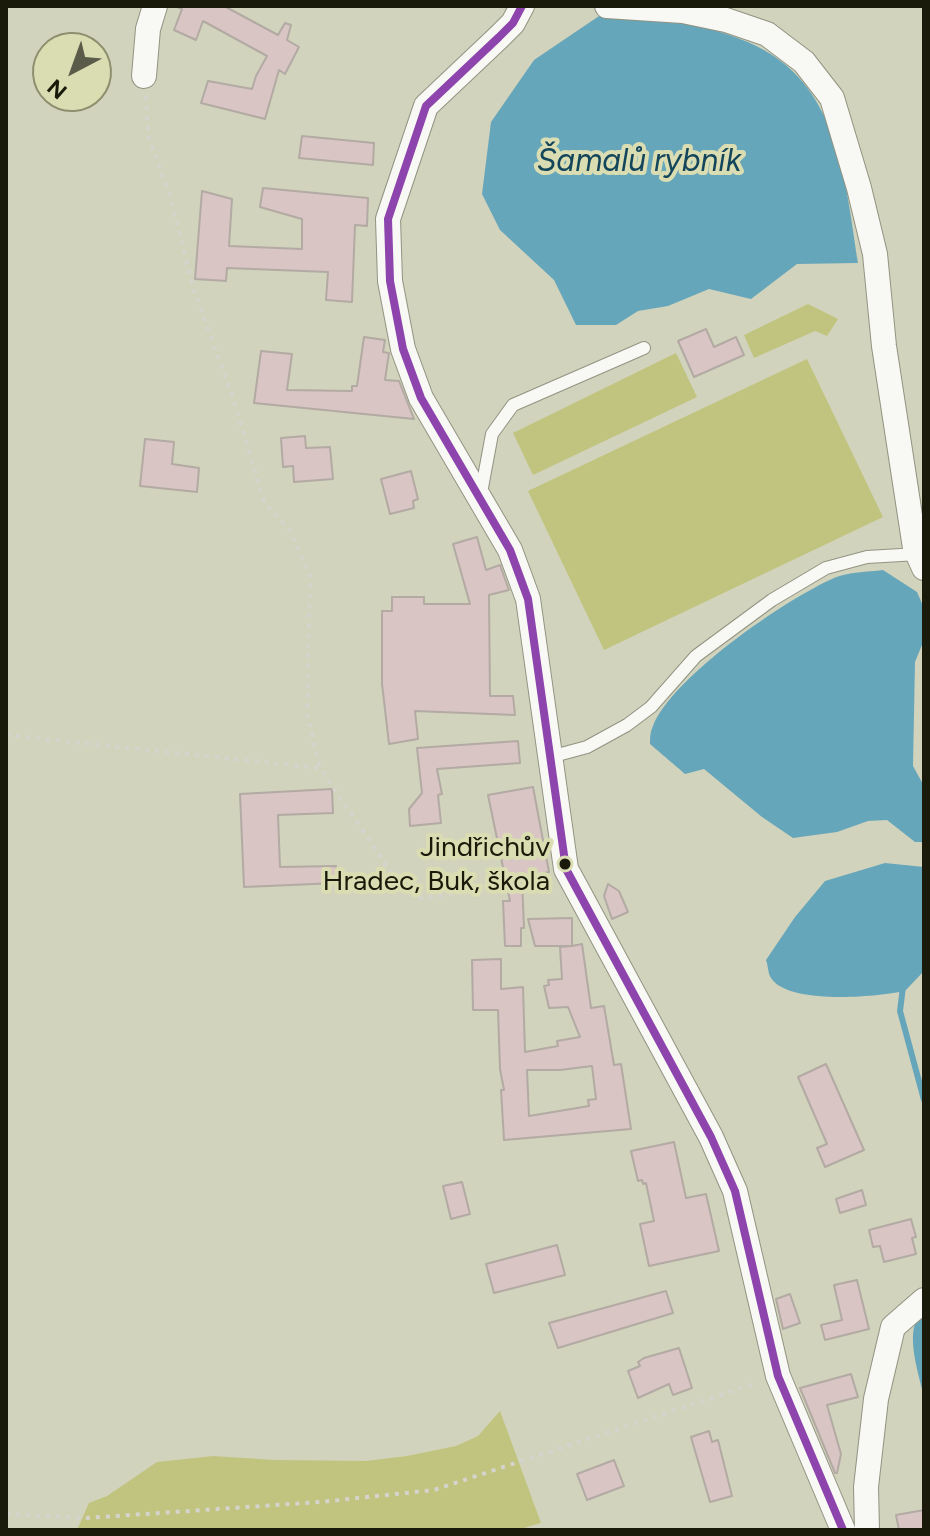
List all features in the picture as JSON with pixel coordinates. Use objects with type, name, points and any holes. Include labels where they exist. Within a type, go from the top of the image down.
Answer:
[{"type":"street","points":[[144,76],[148,29],[155,6]]},
{"type":"street","points":[[522,6],[506,30],[426,106],[388,219],[390,281],[403,349],[421,398],[510,550],[528,599],[566,869],[711,1137],[735,1191],[778,1376],[843,1530]]},
{"type":"street","points":[[607,6],[683,11],[726,20],[767,34],[804,62],[832,98],[875,254],[884,346],[921,561]]},
{"type":"street","points":[[867,1530],[866,1487],[876,1399],[893,1327],[924,1300]]},
{"type":"lane","points":[[480,496],[492,434],[513,405],[644,348]]},
{"type":"lane","points":[[550,757],[587,747],[627,725],[651,707],[696,656],[772,600],[826,568],[867,557],[921,561]]},
{"type":"path","points":[[144,76],[148,135],[170,196],[193,287],[233,398],[264,502],[290,531],[310,576],[307,714],[320,768],[399,884],[421,898],[572,878]]},
{"type":"path","points":[[6,735],[320,768]]},
{"type":"path","points":[[6,1514],[86,1518],[320,1502],[434,1490],[778,1376]]},
{"type":"green space","points":[[808,304],[838,319],[827,336],[815,331],[754,358],[744,335]]},
{"type":"green space","points":[[676,353],[697,397],[533,475],[513,433]]},
{"type":"green space","points":[[807,359],[883,517],[604,650],[528,491]]},
{"type":"green space","points":[[500,1411],[541,1523],[517,1530],[77,1530],[89,1503],[107,1496],[157,1462],[213,1456],[366,1461],[407,1456],[456,1446],[478,1436]]},
{"type":"water","name":"Šamalů rybník","points":[[646,13],[740,39],[773,55],[798,77],[817,102],[840,162],[858,263],[797,264],[751,299],[709,289],[668,306],[638,311],[616,325],[576,325],[554,280],[500,230],[482,194],[491,122],[534,60],[602,14]]},
{"type":"water","points":[[883,570],[917,592],[924,608],[924,640],[915,662],[913,766],[924,786],[924,842],[915,842],[887,820],[868,821],[837,832],[793,838],[704,769],[685,774],[650,744],[652,728],[664,706],[706,663],[761,621],[834,578]]},
{"type":"water","points":[[885,863],[924,867],[924,971],[905,991],[875,995],[813,996],[780,987],[771,978],[766,960],[795,917],[825,881]]},
{"type":"water","points":[[924,1312],[924,1396],[913,1339],[917,1318]]},
{"type":"building","points":[[175,6],[224,6],[278,35],[285,23],[291,25],[287,40],[299,47],[285,74],[279,70],[265,119],[201,103],[208,81],[252,89],[267,56],[203,21],[196,40],[174,30],[182,9]]},
{"type":"building","points":[[302,136],[374,143],[373,165],[299,158]]},
{"type":"building","points":[[263,188],[368,198],[367,226],[355,225],[352,302],[326,300],[328,272],[227,268],[226,281],[195,279],[202,191],[232,199],[229,246],[302,249],[302,219],[260,207]]},
{"type":"building","points":[[706,329],[714,347],[736,337],[744,355],[694,377],[678,341]]},
{"type":"building","points":[[364,337],[385,340],[383,352],[389,353],[385,380],[399,381],[414,419],[254,403],[261,351],[292,354],[287,390],[352,391],[352,386],[357,386]]},
{"type":"building","points":[[305,436],[306,448],[330,447],[333,479],[294,482],[293,466],[283,467],[281,438]]},
{"type":"building","points":[[145,439],[174,442],[172,464],[199,468],[197,492],[140,486]]},
{"type":"building","points":[[411,471],[418,499],[413,501],[414,508],[390,514],[381,479]]},
{"type":"building","points":[[477,537],[486,570],[500,565],[509,590],[489,595],[490,696],[513,696],[515,715],[415,711],[418,739],[389,744],[382,684],[382,611],[392,611],[392,597],[424,597],[424,604],[470,604],[453,544]]},
{"type":"building","points":[[518,741],[520,763],[437,769],[442,794],[438,795],[441,823],[410,826],[409,809],[422,793],[417,748]]},
{"type":"building","points":[[533,787],[549,872],[522,878],[524,928],[521,928],[521,946],[505,946],[503,901],[510,901],[488,795]]},
{"type":"building","points":[[332,789],[333,813],[278,815],[280,867],[336,866],[337,883],[244,887],[240,794]]},
{"type":"building","points":[[608,884],[619,891],[628,912],[612,919],[604,896]]},
{"type":"building","points":[[572,918],[572,946],[582,944],[591,1008],[604,1006],[614,1065],[621,1064],[631,1129],[504,1140],[498,1010],[473,1010],[472,960],[501,959],[501,989],[523,987],[525,1052],[558,1046],[557,1041],[580,1037],[568,1007],[549,1008],[544,986],[549,985],[548,980],[562,979],[560,947],[571,946],[535,946],[528,919]],"holes":[[[592,1066],[596,1099],[588,1100],[589,1106],[529,1116],[527,1070]]]},
{"type":"building","points":[[826,1064],[864,1150],[825,1167],[817,1148],[827,1144],[798,1077]]},
{"type":"building","points":[[674,1142],[686,1198],[706,1194],[719,1251],[649,1266],[640,1224],[654,1221],[646,1183],[638,1181],[631,1151]]},
{"type":"building","points":[[462,1182],[470,1214],[451,1219],[443,1186]]},
{"type":"building","points":[[862,1190],[866,1205],[840,1213],[836,1199]]},
{"type":"building","points":[[911,1219],[916,1237],[912,1238],[916,1254],[884,1262],[880,1246],[873,1247],[869,1230]]},
{"type":"building","points":[[557,1245],[565,1275],[494,1293],[486,1264]]},
{"type":"building","points":[[857,1280],[869,1329],[825,1340],[821,1325],[842,1320],[834,1285]]},
{"type":"building","points":[[666,1291],[673,1313],[558,1348],[549,1323]]},
{"type":"building","points":[[790,1294],[800,1323],[783,1329],[776,1299]]},
{"type":"building","points":[[679,1348],[692,1388],[673,1395],[669,1384],[638,1398],[628,1371],[640,1366],[638,1362],[644,1358]]},
{"type":"building","points":[[851,1374],[858,1397],[827,1405],[841,1454],[835,1473],[800,1388]]},
{"type":"building","points":[[709,1431],[712,1442],[718,1440],[732,1496],[710,1502],[691,1437]]},
{"type":"building","points":[[614,1460],[624,1486],[587,1500],[577,1474]]},
{"type":"building","points":[[924,1510],[924,1530],[899,1530],[896,1515]]},
{"type":"waterway","points":[[903,987],[900,1011],[924,1100]]},
{"type":"transit line","points":[[522,6],[513,23],[426,106],[388,219],[390,281],[403,349],[421,398],[510,550],[528,599],[566,869],[711,1137],[735,1191],[778,1376],[843,1530]]},
{"type":"place","name":"Jindřichův Hradec, Buk, škola","points":[[565,864]]}]
